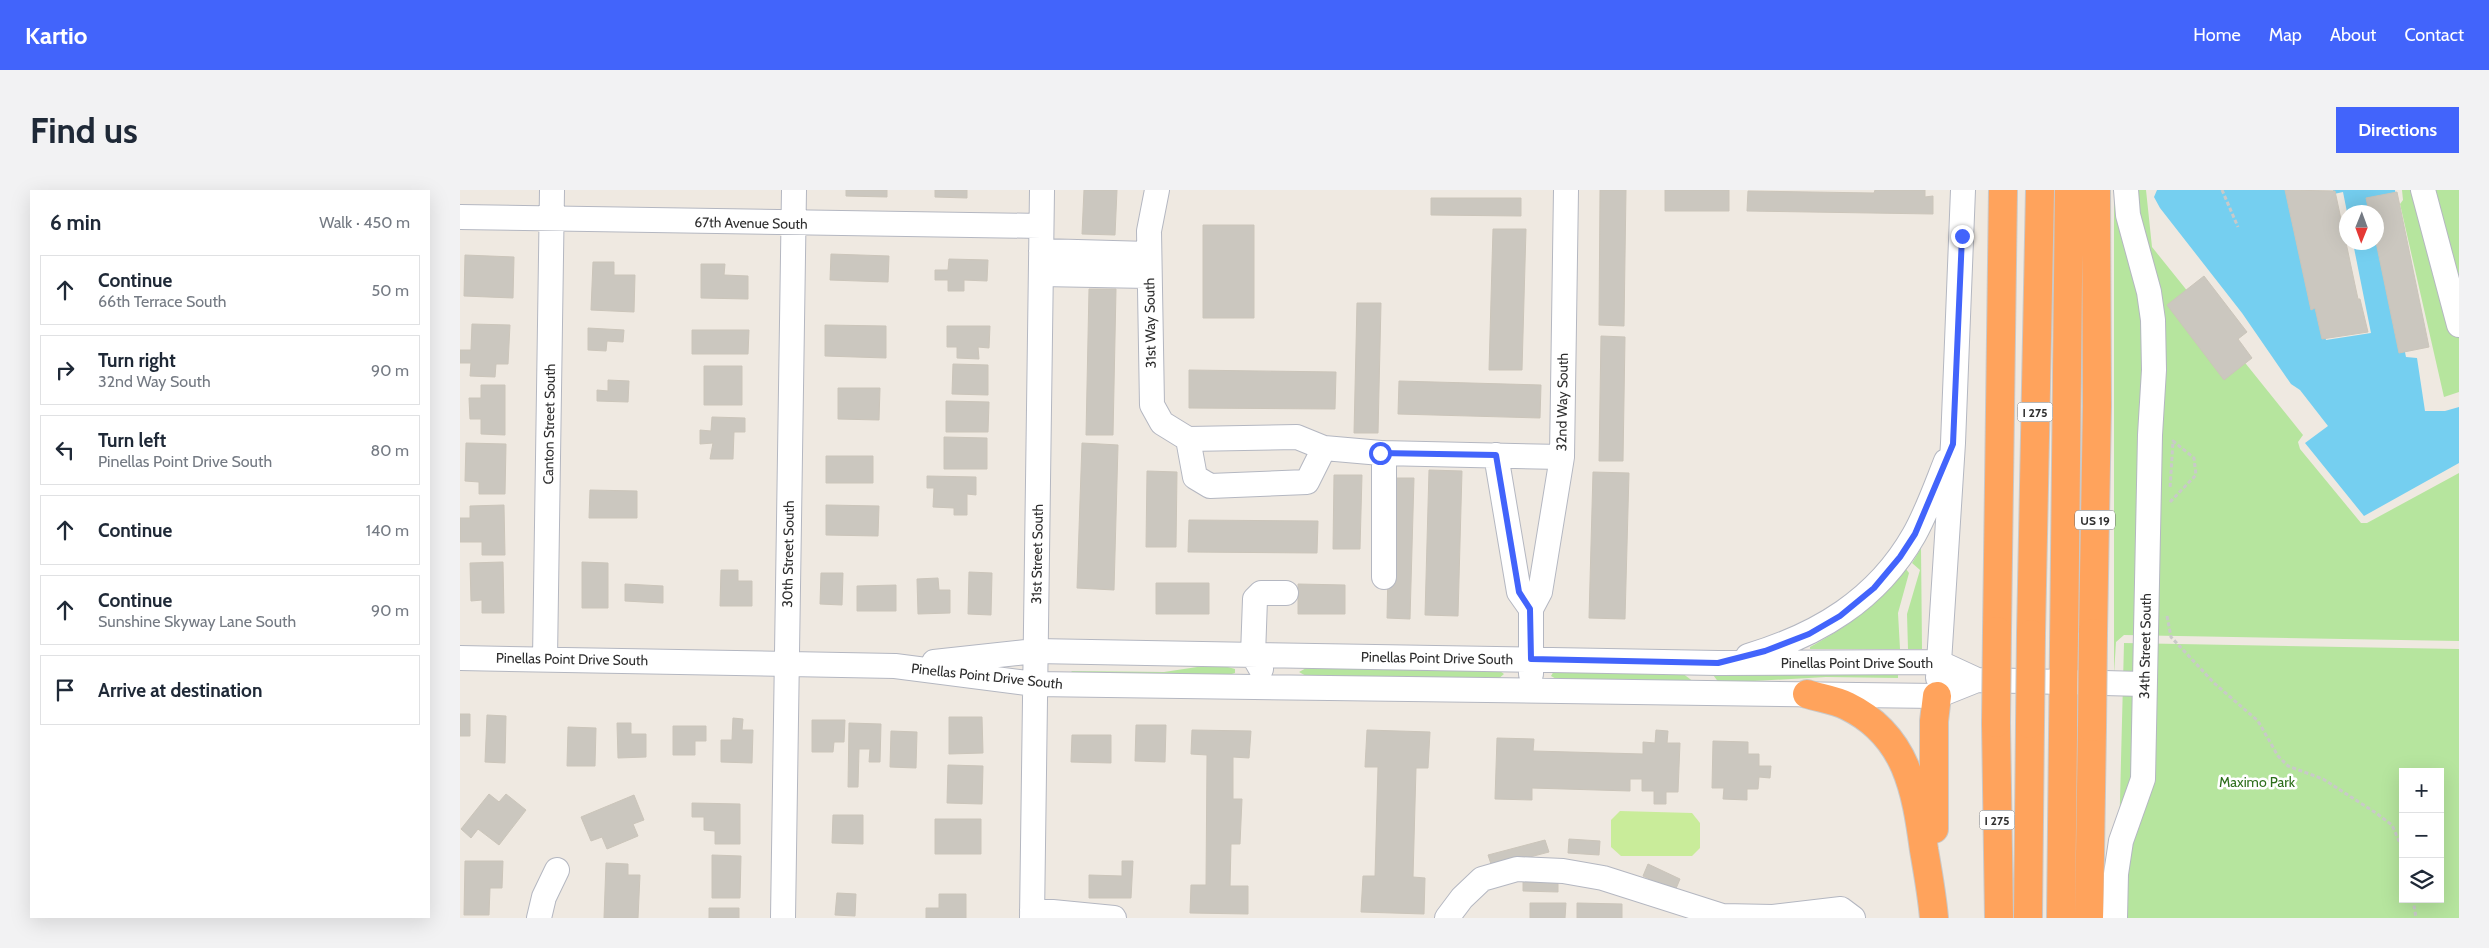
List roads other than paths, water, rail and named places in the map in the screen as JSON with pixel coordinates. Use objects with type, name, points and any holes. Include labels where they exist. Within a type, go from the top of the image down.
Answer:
[{"type":"highway","name":"I 275","points":[[1999,918],[1996,723],[2003,190]]},
{"type":"highway","name":"I 275","points":[[2028,918],[2030,634],[2040,190]]},
{"type":"highway","points":[[2061,918],[2062,682],[2069,190]]},
{"type":"highway","name":"US 19","points":[[2089,918],[2096,406],[2096,190]]},
{"type":"highway","points":[[1807,694],[1846,705],[1862,715],[1883,732],[1899,752],[1910,776],[1917,803],[1934,917]]},
{"type":"highway","points":[[1934,917],[1934,721],[1936,696]]},
{"type":"street","name":"Canton Street South","points":[[545,659],[552,190]]},
{"type":"street","name":"30th Street South","points":[[783,918],[794,190]]},
{"type":"street","name":"31st Street South","points":[[1032,914],[1042,190]]},
{"type":"street","name":"31st Way South","points":[[1157,190],[1149,231],[1152,405],[1162,424],[1188,439]]},
{"type":"street","name":"32nd Way South","points":[[1531,691],[1530,609],[1540,592],[1562,457],[1566,190]]},
{"type":"street","points":[[1936,696],[1953,444],[1963,190]]},
{"type":"street","name":"34th Street South","points":[[2115,918],[2116,874],[2121,841],[2143,779],[2144,684],[2154,370],[2153,320],[2128,215],[2126,190]]},
{"type":"street","points":[[2423,190],[2459,325]]},
{"type":"street","name":"67th Avenue South","points":[[460,217],[793,224],[1041,226]]},
{"type":"street","points":[[1041,263],[1149,265]]},
{"type":"street","points":[[1324,448],[1307,482],[1210,486],[1195,477],[1188,439],[1297,437],[1324,448],[1384,453],[1562,457]]},
{"type":"street","points":[[1718,663],[1765,651],[1799,638],[1840,616],[1864,598],[1891,569],[1915,534],[1953,444]]},
{"type":"street","points":[[1384,453],[1384,577]]},
{"type":"street","name":"32nd Way South","points":[[1496,455],[1519,592],[1530,609]]},
{"type":"street","points":[[1515,568],[1544,567]]},
{"type":"street","points":[[1272,688],[1253,655],[1255,599],[1261,592],[1286,593]]},
{"type":"street","name":"Pinellas Point Drive South","points":[[895,666],[1035,651],[1718,663],[1938,662],[1977,680]]},
{"type":"street","name":"Pinellas Point Drive South","points":[[460,658],[895,666],[1035,684],[1272,688],[1936,696],[1977,680],[2144,684]]},
{"type":"street","points":[[1686,662],[1701,676],[1709,693]]},
{"type":"street","points":[[1447,918],[1462,898],[1482,879],[1517,869],[1563,871],[1603,878],[1722,916],[1772,917],[1841,909],[1853,918]]},
{"type":"street","points":[[539,918],[544,897],[557,870]]},
{"type":"street","points":[[1032,914],[1114,918]]},
{"type":"water","points":[[2157,190],[2289,190],[2326,340],[2371,333],[2354,250],[2384,250],[2406,357],[2417,358],[2425,411],[2445,411],[2459,407],[2459,463],[2364,516],[2305,443],[2328,426],[2300,390],[2291,384],[2242,313],[2160,208],[2154,197]]},
{"type":"water","points":[[2333,190],[2395,190],[2396,197],[2374,201],[2375,205],[2346,205],[2343,192],[2334,194]]},
{"type":"park label","name":"Maximo Park","points":[[2257,782]]}]
